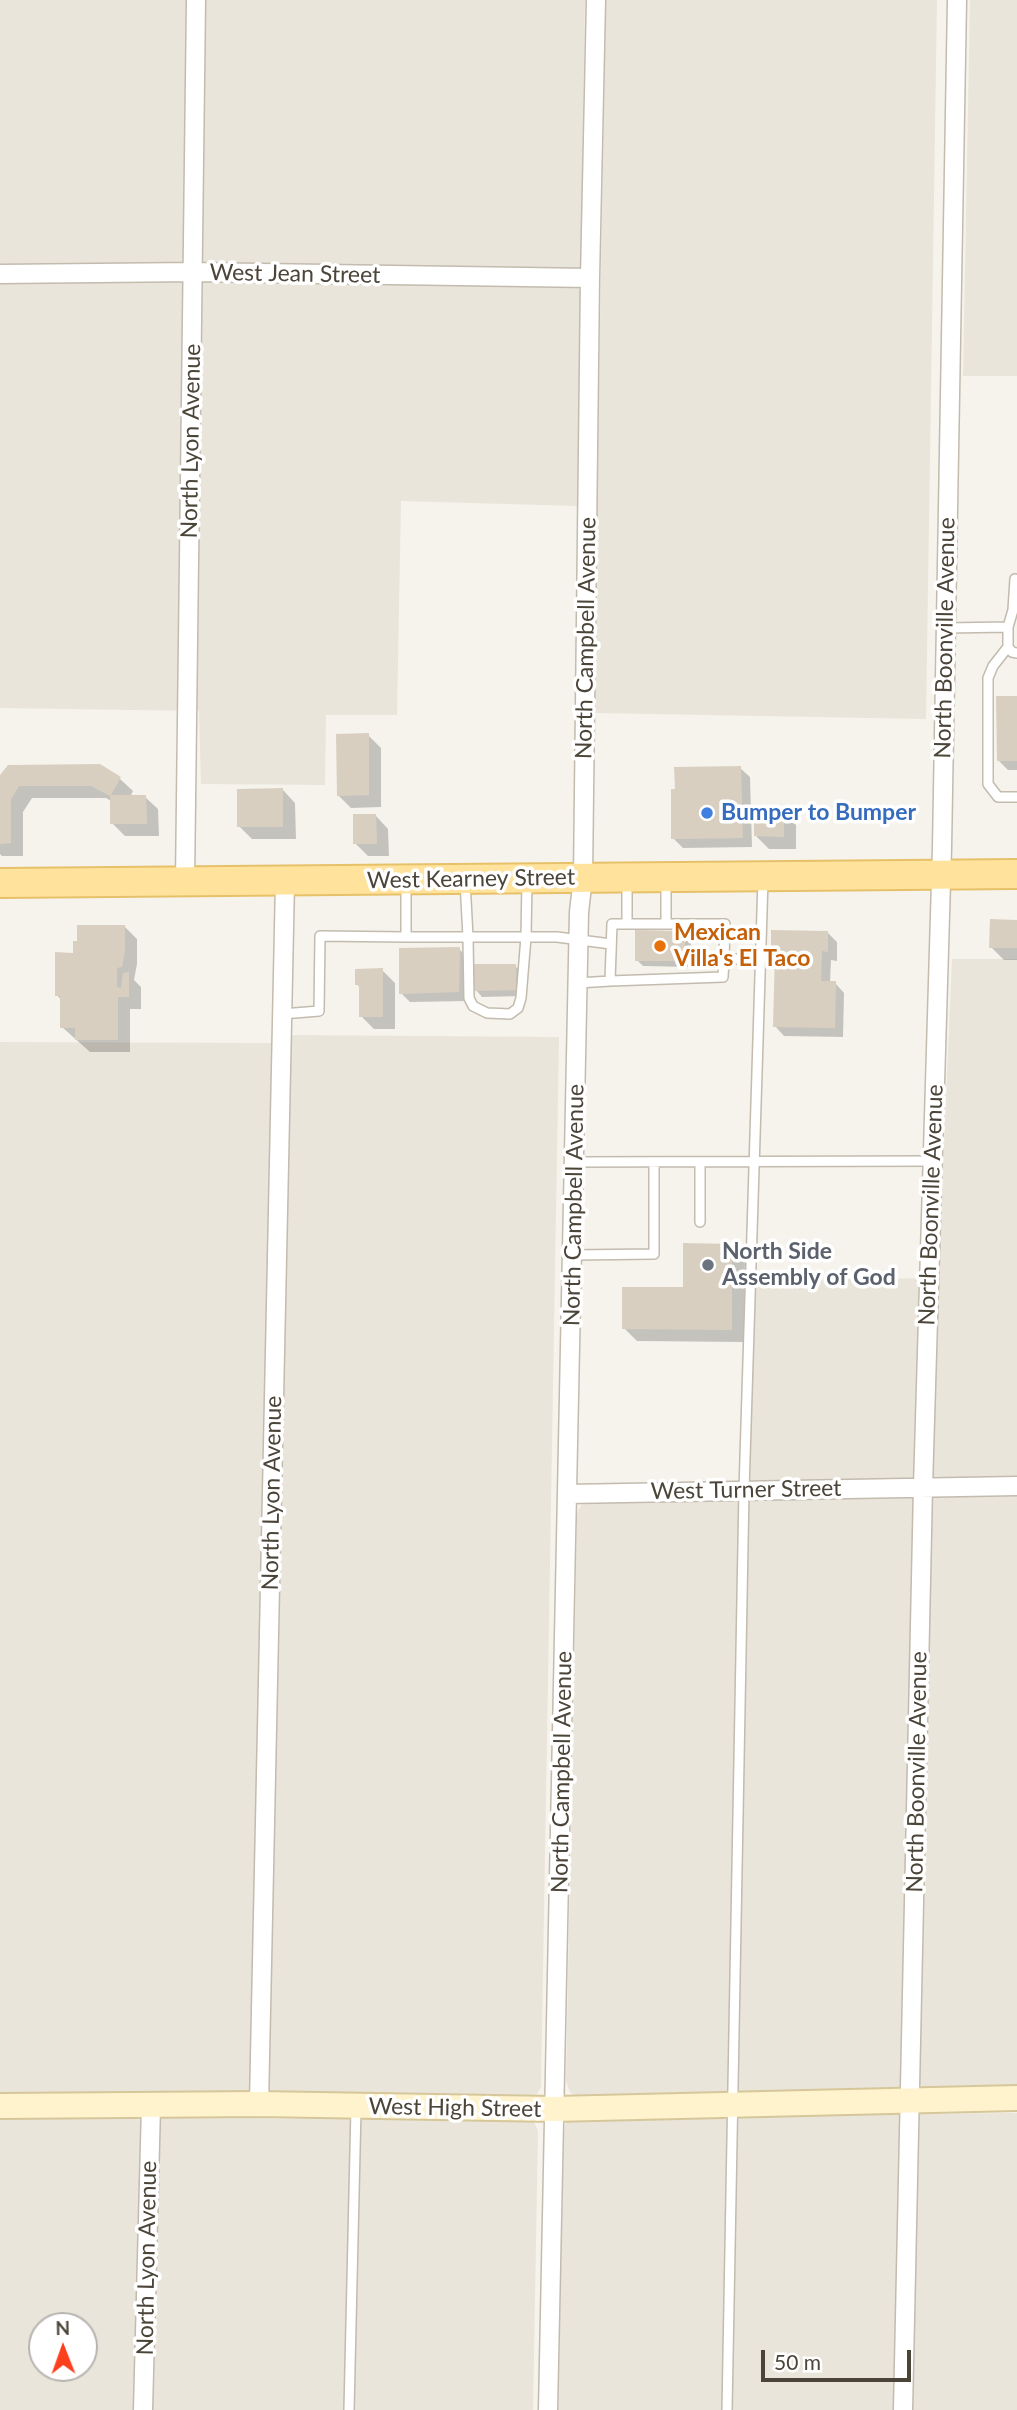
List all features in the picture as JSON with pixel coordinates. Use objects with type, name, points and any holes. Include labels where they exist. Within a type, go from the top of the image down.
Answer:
[{"type":"main road","name":"West Kearney Street","points":[[0,883],[1017,874]]},
{"type":"street","name":"North Lyon Avenue","points":[[185,881],[196,0]]},
{"type":"street","name":"North Campbell Avenue","points":[[548,2410],[579,912],[583,878],[596,0]]},
{"type":"street","name":"North Boonville Avenue","points":[[903,2410],[923,1487],[941,874],[957,0]]},
{"type":"street","name":"West Jean Street","points":[[0,274],[194,272],[590,278]]},
{"type":"street","name":"North Lyon Avenue","points":[[259,2104],[285,881]]},
{"type":"street","name":"West Turner Street","points":[[568,1494],[1017,1486]]},
{"type":"street","name":"West High Street","points":[[0,2106],[259,2104],[554,2109],[1017,2098]]},
{"type":"street","name":"North Lyon Avenue","points":[[143,2410],[151,2106]]},
{"type":"lane","points":[[1015,579],[1008,647],[993,666],[988,678],[988,784],[998,797],[1017,797]]},
{"type":"lane","points":[[946,628],[1008,627]]},
{"type":"lane","points":[[1008,647],[1017,653]]},
{"type":"lane","points":[[727,2410],[744,1490],[763,876]]},
{"type":"lane","points":[[627,877],[627,924]]},
{"type":"lane","points":[[666,877],[666,924]]},
{"type":"lane","points":[[465,879],[469,998],[473,1006],[487,1013],[510,1014],[518,1008],[521,998],[527,878]]},
{"type":"lane","points":[[406,880],[406,936]]},
{"type":"lane","points":[[578,983],[723,978],[725,924],[612,924],[610,981]]},
{"type":"lane","points":[[282,1014],[319,1011],[320,936],[526,937],[611,944]]},
{"type":"lane","points":[[724,959],[761,959]]},
{"type":"lane","points":[[700,1161],[700,1222]]},
{"type":"lane","points":[[575,1162],[933,1161]]},
{"type":"lane","points":[[573,1255],[654,1254],[654,1162]]},
{"type":"lane","points":[[349,2410],[356,2106]]},
{"type":"shaded area","points":[[0,0],[585,0],[577,506],[401,501],[397,715],[326,715],[325,785],[201,784],[199,711],[0,708]]},
{"type":"shaded area","points":[[606,0],[937,0],[926,719],[593,713]]},
{"type":"shaded area","points":[[970,0],[1017,0],[1017,376],[963,376]]},
{"type":"shaded area","points":[[952,959],[1017,959],[1017,2090],[577,2097],[570,2092],[566,2081],[577,1513],[581,1505],[589,1502],[749,1499],[756,1280],[938,1278]]},
{"type":"shaded area","points":[[294,1035],[559,1037],[541,2087],[537,2094],[527,2097],[0,2094],[0,1042],[270,1043]]},
{"type":"shaded area","points":[[1017,2113],[1017,2410],[558,2410],[566,2122],[588,2117]]},
{"type":"shaded area","points":[[0,2117],[534,2122],[538,2131],[533,2410],[0,2410]]},
{"type":"building","points":[[996,696],[1017,696],[1017,761],[997,761]]},
{"type":"building","points":[[369,733],[369,795],[337,796],[336,734]]},
{"type":"building","points":[[100,764],[121,777],[111,795],[146,795],[147,824],[110,824],[110,796],[91,786],[19,786],[11,799],[11,843],[0,844],[0,775],[8,765]]},
{"type":"building","name":"Bumper to Bumper","points":[[741,766],[743,838],[671,839],[674,767]]},
{"type":"building","points":[[283,788],[283,827],[237,827],[237,789]]},
{"type":"building","points":[[784,810],[784,837],[754,836],[754,811]]},
{"type":"building","points":[[353,814],[376,814],[377,844],[353,844]]},
{"type":"building","points":[[990,919],[1017,920],[1017,948],[989,948]]},
{"type":"building","points":[[77,925],[125,925],[125,951],[122,967],[117,968],[117,987],[121,988],[123,973],[129,972],[129,997],[118,997],[118,1040],[75,1040],[75,1028],[60,1028],[60,996],[55,996],[55,952],[73,953],[73,941],[77,941]]},
{"type":"building","name":"Mexican Villa's El Taco","points":[[635,930],[685,931],[685,961],[635,961]]},
{"type":"building","points":[[771,930],[828,931],[828,952],[822,951],[821,981],[836,981],[835,1028],[773,1027],[775,951],[771,949]]},
{"type":"building","points":[[460,947],[459,992],[399,994],[399,948]]},
{"type":"building","points":[[474,964],[516,964],[516,990],[474,991]]},
{"type":"building","points":[[383,968],[383,1017],[359,1017],[359,985],[355,985],[355,969]]},
{"type":"building","name":"North Side Assembly of God","points":[[683,1243],[732,1244],[732,1330],[622,1329],[622,1287],[683,1287]]},
{"type":"place","name":"Bumper to Bumper","points":[[707,813]]},
{"type":"place","name":"Mexican Villa's El Taco","points":[[660,946]]},
{"type":"place","name":"North Side Assembly of God","points":[[708,1265]]}]
